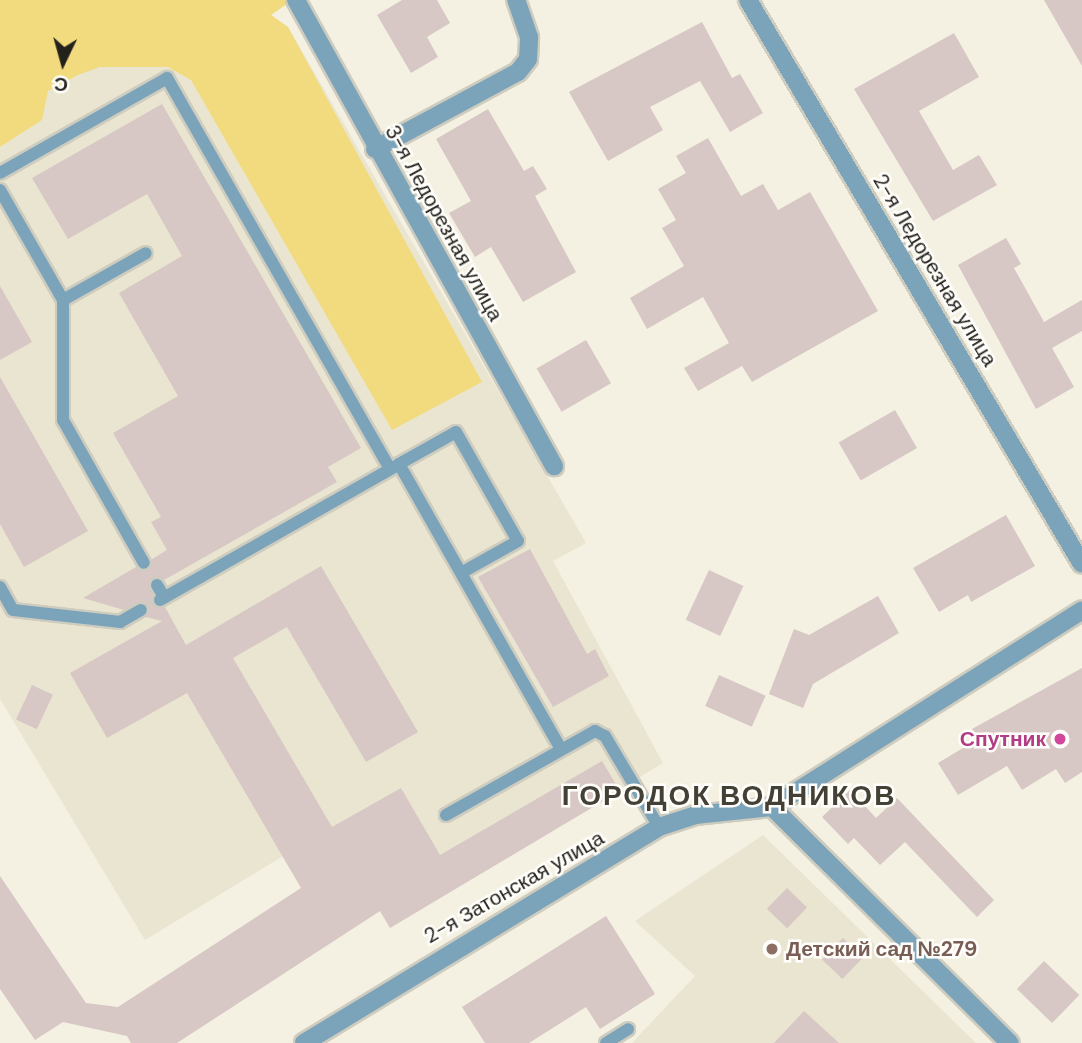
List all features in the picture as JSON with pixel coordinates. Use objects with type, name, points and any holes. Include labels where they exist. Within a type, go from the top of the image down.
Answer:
[{"type":"street","name":"3-я Ледорезная улица","points":[[296,0],[375,149],[554,466]]},
{"type":"street","points":[[375,149],[518,72],[528,59],[530,37],[516,0]]},
{"type":"street","name":"2-я Ледорезная улица","points":[[748,0],[1082,564]]},
{"type":"street","name":"2-я Затонская улица","points":[[304,1043],[659,827],[695,815],[772,807],[1082,610]]},
{"type":"street","points":[[772,807],[1010,1043]]},
{"type":"lane","points":[[0,173],[167,78],[394,466],[461,573],[560,747]]},
{"type":"lane","points":[[0,190],[63,300],[63,420],[144,563]]},
{"type":"lane","points":[[63,300],[146,253]]},
{"type":"lane","points":[[157,585],[162,598],[456,432],[518,541],[461,573]]},
{"type":"lane","points":[[0,587],[13,610],[120,622],[141,610]]},
{"type":"lane","points":[[446,816],[584,733],[605,736],[659,827]]},
{"type":"lane","points":[[606,1043],[628,1029]]},
{"type":"shaded area","points":[[0,0],[293,0],[271,15],[288,27],[482,382],[392,430],[191,80],[168,67],[100,67],[78,75],[48,91],[42,120],[0,147]]},
{"type":"shaded area","points":[[271,15],[288,27],[586,543],[553,561],[663,763],[390,928],[331,827],[145,940],[0,699],[0,101],[156,22]]},
{"type":"shaded area","name":"Детский сад №279","points":[[763,835],[976,1043],[632,1043],[695,976],[635,921]]},
{"type":"building","points":[[402,0],[437,0],[450,23],[427,37],[438,57],[411,73],[377,15]]},
{"type":"building","points":[[1044,0],[1082,0],[1082,66]]},
{"type":"building","points":[[702,22],[732,78],[740,74],[763,113],[730,132],[700,81],[650,107],[663,130],[608,161],[569,92]]},
{"type":"building","points":[[954,33],[979,77],[919,111],[953,170],[979,155],[997,185],[933,221],[854,89]]},
{"type":"building","points":[[162,104],[361,448],[328,467],[337,482],[164,580],[152,578],[153,605],[165,607],[186,645],[321,566],[418,732],[366,762],[287,627],[233,658],[332,827],[401,788],[440,855],[602,761],[620,791],[390,928],[380,911],[177,1043],[131,1043],[127,1036],[63,1022],[35,1040],[0,989],[0,876],[86,1003],[118,1007],[301,888],[187,693],[107,738],[70,673],[162,621],[146,617],[145,602],[124,610],[83,598],[136,567],[149,570],[152,559],[167,550],[151,522],[161,517],[113,433],[178,396],[119,293],[182,256],[147,194],[68,239],[32,178]]},
{"type":"building","points":[[488,109],[524,171],[533,166],[547,189],[535,196],[576,272],[523,302],[491,247],[475,257],[449,213],[471,201],[436,139]]},
{"type":"building","points":[[708,138],[741,196],[763,184],[778,210],[810,192],[878,311],[752,382],[742,366],[698,391],[684,368],[729,343],[703,297],[647,329],[630,298],[684,266],[662,228],[676,220],[658,189],[686,173],[676,156]]},
{"type":"building","points":[[1006,238],[1021,264],[1014,268],[1044,322],[1082,300],[1082,331],[1052,348],[1074,387],[1036,409],[958,265]]},
{"type":"building","points":[[0,286],[32,342],[0,360]]},
{"type":"building","points":[[586,340],[611,383],[562,412],[537,368]]},
{"type":"building","points":[[0,377],[88,531],[24,567],[0,524]]},
{"type":"building","points":[[895,410],[917,448],[861,481],[839,442]]},
{"type":"building","points":[[1006,515],[1035,566],[971,602],[968,595],[939,612],[913,568]]},
{"type":"building","points":[[530,549],[587,654],[595,649],[609,676],[553,707],[478,577]]},
{"type":"building","points":[[709,570],[743,586],[720,636],[686,620]]},
{"type":"building","points":[[878,596],[899,633],[813,684],[803,708],[769,694],[794,629],[809,635]]},
{"type":"building","points":[[1082,668],[1082,772],[1065,783],[1056,769],[1022,790],[1007,766],[958,795],[938,763],[978,739],[972,729]]},
{"type":"building","points":[[719,675],[766,696],[752,727],[705,706]]},
{"type":"building","points":[[32,685],[53,695],[37,729],[16,719]]},
{"type":"building","points":[[850,790],[876,818],[897,798],[994,900],[977,917],[905,842],[880,865],[854,838],[848,844],[822,817]]},
{"type":"building","points":[[787,888],[807,907],[787,928],[767,909]]},
{"type":"building","points":[[606,916],[655,994],[600,1029],[586,1007],[529,1043],[485,1043],[462,1007]]},
{"type":"building","points":[[843,938],[863,957],[842,979],[822,960]]},
{"type":"building","points":[[1044,961],[1079,995],[1052,1023],[1017,989]]},
{"type":"building","points":[[804,1011],[839,1043],[774,1043]]},
{"type":"place","name":"Спутник","points":[[1060,739]]},
{"type":"place","name":"Детский сад №279","points":[[772,949]]},
{"type":"district","name":"ГОРОДОК ВОДНИКОВ","points":[[729,796]]}]
